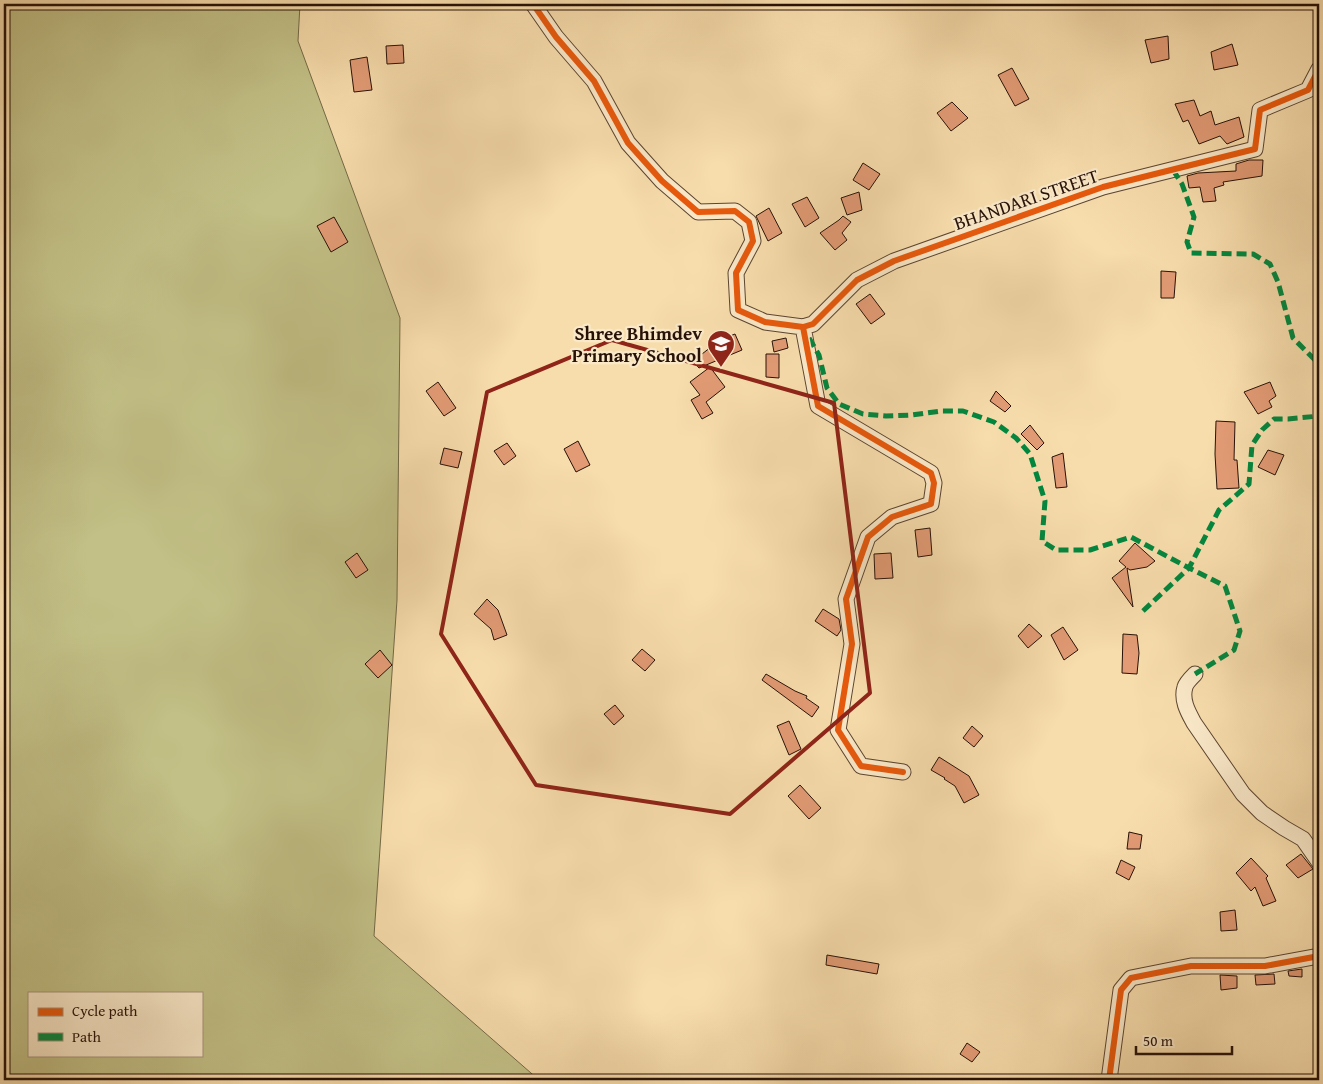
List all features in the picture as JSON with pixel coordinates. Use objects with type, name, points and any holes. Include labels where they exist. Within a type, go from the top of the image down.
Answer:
[{"type":"street","points":[[533,4],[556,37],[594,80],[628,143],[662,181],[698,212],[735,210],[749,222],[753,241],[736,273],[738,310],[765,322],[804,327],[818,406],[931,473],[934,483],[931,504],[892,517],[868,537],[846,599],[852,644],[838,730],[861,766],[902,772]]},
{"type":"street","name":"BHANDARI STREET","points":[[804,327],[813,324],[857,280],[894,261],[1103,187],[1255,150],[1260,110],[1308,90],[1319,69]]},
{"type":"street","points":[[1195,674],[1185,686],[1183,698],[1194,723],[1243,794],[1262,813],[1303,839],[1319,862]]},
{"type":"street","points":[[1109,1080],[1121,990],[1131,978],[1191,966],[1265,966],[1319,956]]},
{"type":"highlighted area","points":[[612,340],[834,403],[870,693],[730,814],[536,785],[441,634],[487,392]]},
{"type":"shaded area","points":[[4,4],[300,4],[298,41],[400,318],[397,600],[374,936],[539,1080],[4,1080]]},
{"type":"building","points":[[1168,36],[1169,59],[1151,63],[1145,40]]},
{"type":"building","points":[[1232,44],[1238,65],[1214,70],[1211,52]]},
{"type":"building","points":[[403,45],[404,63],[387,64],[386,46]]},
{"type":"building","points":[[367,57],[372,90],[354,92],[350,60]]},
{"type":"building","points":[[1012,68],[1029,99],[1015,106],[998,75]]},
{"type":"building","points":[[1194,100],[1200,116],[1211,111],[1215,125],[1239,117],[1244,137],[1227,144],[1220,136],[1199,144],[1188,120],[1183,122],[1175,104]]},
{"type":"building","points":[[952,102],[968,118],[951,131],[937,113]]},
{"type":"building","points":[[1249,160],[1263,160],[1262,176],[1223,182],[1224,185],[1214,188],[1216,201],[1203,202],[1200,187],[1189,188],[1187,176],[1198,173],[1236,171],[1236,164]]},
{"type":"building","points":[[863,163],[880,174],[869,190],[853,180]]},
{"type":"building","points":[[859,192],[862,210],[847,215],[841,198]]},
{"type":"building","points":[[807,197],[819,218],[805,227],[792,204]]},
{"type":"building","points":[[769,208],[782,233],[768,241],[756,216]]},
{"type":"building","points":[[843,216],[851,222],[842,233],[847,240],[835,250],[820,233]]},
{"type":"building","points":[[334,217],[348,242],[331,252],[317,226]]},
{"type":"building","points":[[1161,271],[1176,272],[1174,298],[1161,298]]},
{"type":"building","points":[[870,294],[885,314],[871,324],[856,304]]},
{"type":"building","points":[[735,334],[742,350],[699,368],[693,361],[711,347],[710,344]]},
{"type":"building","points":[[786,338],[788,348],[774,352],[772,341]]},
{"type":"building","points":[[766,354],[779,354],[779,378],[766,377]]},
{"type":"building","points":[[710,367],[725,387],[706,402],[713,413],[702,419],[691,400],[700,395],[690,382]]},
{"type":"building","points":[[438,382],[456,408],[444,416],[426,391]]},
{"type":"building","points":[[1270,382],[1276,396],[1269,401],[1272,407],[1258,414],[1244,392]]},
{"type":"building","points":[[996,391],[1011,406],[1005,412],[990,401]]},
{"type":"building","points":[[1216,421],[1235,422],[1234,460],[1237,460],[1239,488],[1217,489]]},
{"type":"building","points":[[1030,425],[1044,443],[1037,450],[1021,434]]},
{"type":"building","points":[[578,441],[590,465],[576,472],[564,449]]},
{"type":"building","points":[[507,443],[516,456],[504,465],[494,451]]},
{"type":"building","points":[[444,448],[462,452],[458,468],[440,464]]},
{"type":"building","points":[[1268,450],[1284,455],[1275,475],[1258,467]]},
{"type":"building","points":[[1063,453],[1067,487],[1056,488],[1052,457]]},
{"type":"building","points":[[930,528],[932,555],[918,557],[915,530]]},
{"type":"building","points":[[1135,543],[1155,561],[1147,567],[1130,570],[1127,568],[1133,607],[1112,578],[1126,567],[1119,561]]},
{"type":"building","points":[[357,553],[368,570],[356,578],[345,562]]},
{"type":"building","points":[[891,553],[893,578],[875,579],[874,554]]},
{"type":"building","points":[[487,599],[498,610],[507,635],[494,640],[491,629],[474,614]]},
{"type":"building","points":[[823,609],[839,619],[841,630],[837,636],[815,621]]},
{"type":"building","points":[[1029,624],[1042,636],[1028,648],[1018,636]]},
{"type":"building","points":[[1063,627],[1078,650],[1064,660],[1051,635]]},
{"type":"building","points":[[1123,634],[1137,635],[1139,653],[1137,674],[1122,673]]},
{"type":"building","points":[[642,649],[655,660],[645,671],[632,660]]},
{"type":"building","points":[[380,650],[392,665],[378,678],[365,664]]},
{"type":"building","points":[[766,674],[807,696],[806,698],[819,707],[812,717],[762,680]]},
{"type":"building","points":[[615,705],[624,716],[614,725],[604,714]]},
{"type":"building","points":[[789,721],[801,749],[789,755],[777,726]]},
{"type":"building","points":[[972,726],[983,736],[974,747],[963,738]]},
{"type":"building","points":[[939,757],[969,776],[979,795],[964,803],[955,786],[931,770]]},
{"type":"building","points":[[800,785],[821,808],[809,819],[788,796]]},
{"type":"building","points":[[1129,832],[1142,835],[1140,849],[1127,849]]},
{"type":"building","points":[[1301,854],[1313,869],[1298,878],[1286,865]]},
{"type":"building","points":[[1251,858],[1268,876],[1266,878],[1276,901],[1263,906],[1255,887],[1251,891],[1236,873]]},
{"type":"building","points":[[1121,860],[1135,867],[1129,880],[1116,873]]},
{"type":"building","points":[[1235,910],[1237,930],[1221,931],[1220,912]]},
{"type":"building","points":[[827,955],[879,964],[877,974],[826,965]]},
{"type":"building","points":[[1302,969],[1302,977],[1289,976],[1288,971]]},
{"type":"building","points":[[1274,974],[1275,984],[1256,985],[1255,975]]},
{"type":"building","points":[[1220,975],[1237,976],[1237,988],[1221,990]]},
{"type":"building","points":[[967,1043],[980,1052],[972,1062],[960,1054]]},
{"type":"marked path","points":[[1173,170],[1182,184],[1194,217],[1187,242],[1191,253],[1253,254],[1270,264],[1278,282],[1293,338],[1319,364]]},
{"type":"marked path","points":[[809,338],[819,355],[827,388],[839,404],[863,414],[886,416],[963,411],[994,422],[1016,438],[1030,454],[1045,501],[1042,541],[1056,550],[1090,550],[1131,537],[1225,586],[1240,631],[1234,650],[1195,674]]},
{"type":"marked path","points":[[1143,611],[1189,568],[1219,510],[1249,484],[1252,445],[1262,430],[1274,419],[1319,416]]},
{"type":"cycle path","points":[[533,4],[556,37],[594,81],[628,143],[662,181],[698,212],[735,211],[749,222],[753,241],[736,273],[738,310],[765,322],[803,327],[818,406],[931,473],[934,483],[931,504],[892,517],[868,537],[846,599],[852,644],[838,730],[861,766],[903,772]]},
{"type":"cycle path","points":[[803,327],[813,324],[857,280],[894,261],[1103,187],[1255,149],[1260,110],[1308,90],[1319,69]]},
{"type":"cycle path","points":[[1109,1080],[1121,990],[1131,978],[1191,966],[1265,966],[1319,956]]},
{"type":"place","name":"Shree Bhimdev Primary School","points":[[721,368]]}]
